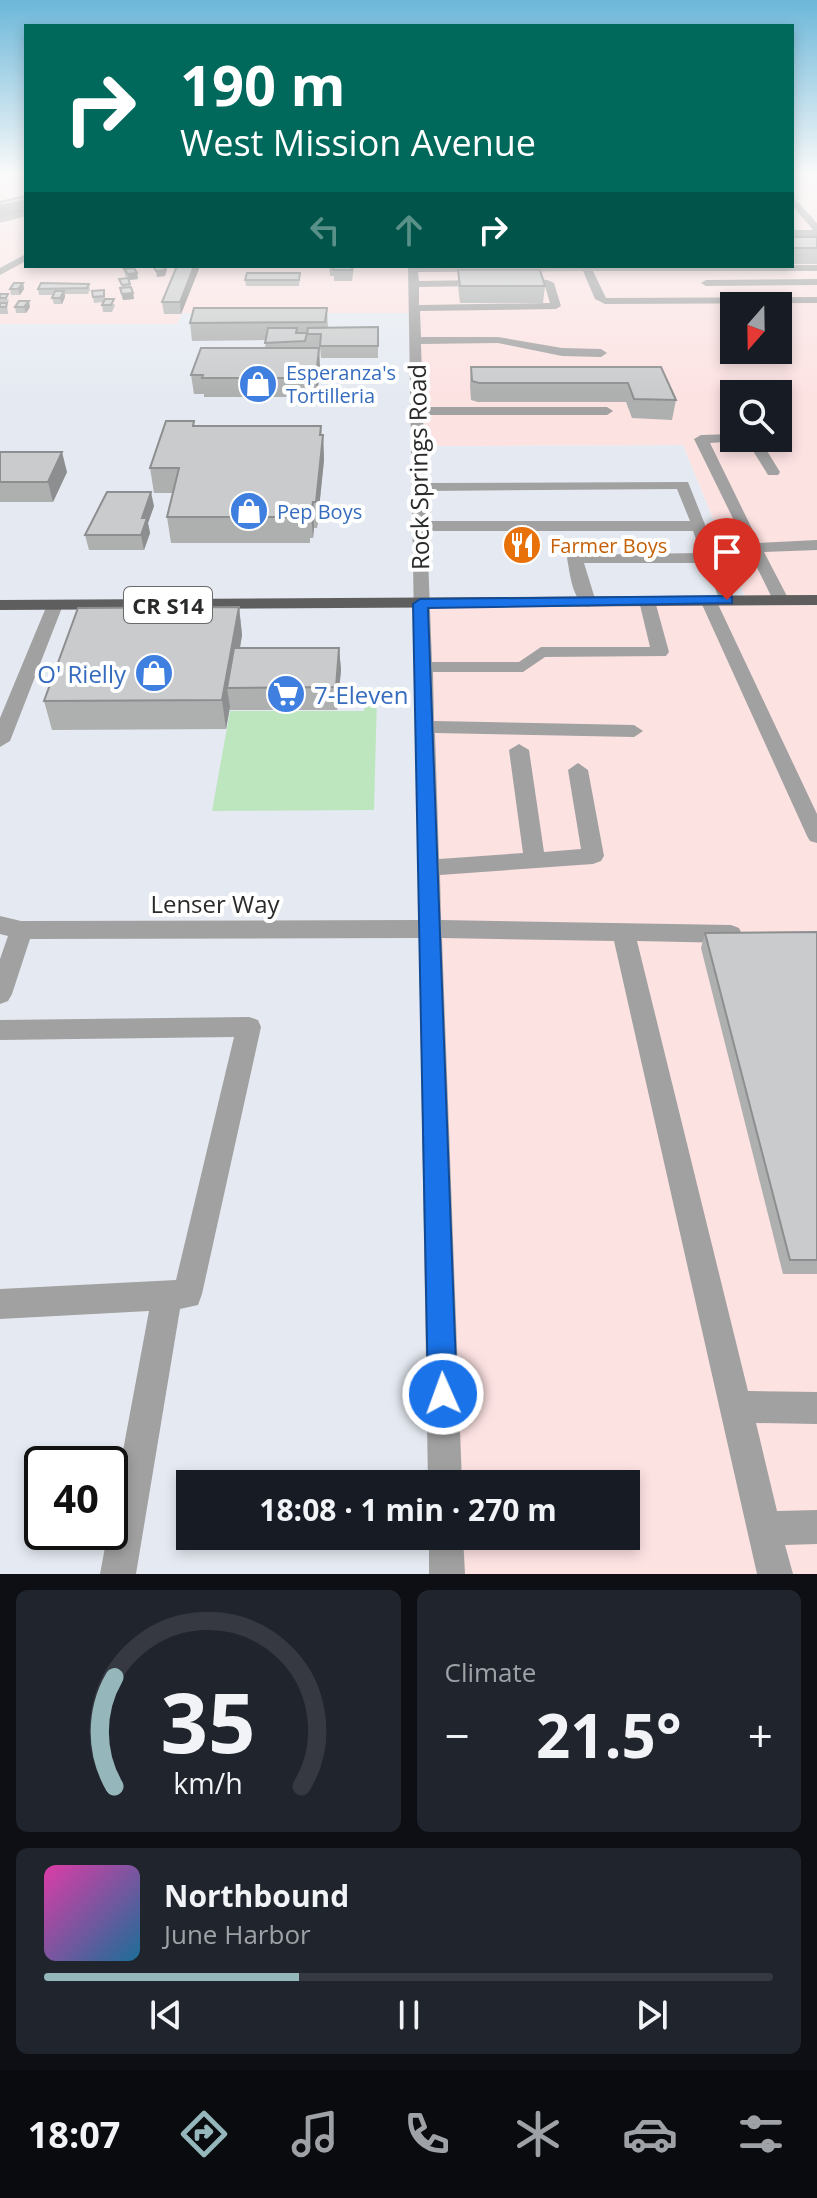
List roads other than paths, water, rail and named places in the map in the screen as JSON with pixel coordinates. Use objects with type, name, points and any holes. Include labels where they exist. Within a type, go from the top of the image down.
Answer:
[{"type":"main road","name":"CR S14","points":[[0,605],[816,602]]},
{"type":"street","points":[[0,272],[24,258]]},
{"type":"street","name":"Rock Springs Road","points":[[413,268],[445,1470]]},
{"type":"street","points":[[647,279],[641,268],[587,268],[602,300],[656,296],[718,301],[817,300]]},
{"type":"street","points":[[697,268],[817,268]]},
{"type":"street","points":[[697,268],[718,301]]},
{"type":"street","points":[[706,283],[817,282]]},
{"type":"street","points":[[413,284],[487,283]]},
{"type":"street","points":[[414,308],[556,306],[549,283],[503,283]]},
{"type":"street","points":[[415,341],[498,340],[562,352],[601,353]]},
{"type":"street","points":[[417,411],[607,411]]},
{"type":"street","points":[[720,438],[701,439],[781,600]]},
{"type":"street","points":[[761,452],[773,472]]},
{"type":"street","points":[[419,487],[683,485],[711,558],[717,600],[817,836]]},
{"type":"street","points":[[420,526],[698,526]]},
{"type":"street","points":[[754,548],[817,545]]},
{"type":"street","points":[[588,602],[579,581],[575,558],[711,558]]},
{"type":"street","points":[[423,667],[523,667],[541,652],[660,652],[647,601]]},
{"type":"street","points":[[0,741],[57,605]]},
{"type":"street","points":[[425,727],[634,731]]},
{"type":"street","points":[[519,750],[534,859]]},
{"type":"street","points":[[430,868],[593,856],[578,770]]},
{"type":"street","points":[[0,994],[10,928]]},
{"type":"street","name":"Lenser Way","points":[[10,928],[758,934]]},
{"type":"street","points":[[624,933],[775,1574]]},
{"type":"street","points":[[0,1030],[249,1027],[187,1294],[0,1304]]},
{"type":"street","points":[[118,1574],[167,1296]]},
{"type":"street","points":[[736,1407],[817,1408]]},
{"type":"street","points":[[764,1528],[817,1527]]},
{"type":"street","points":[[446,1550],[447,1574]]},
{"type":"place","name":"Esperanza's Tortilleria","points":[[258,384]]},
{"type":"place","name":"Pep Boys","points":[[249,511]]},
{"type":"place","name":"Farmer Boys","points":[[522,545]]},
{"type":"place","name":"O' Rielly","points":[[154,673]]},
{"type":"place","name":"7-Eleven","points":[[286,694]]}]
